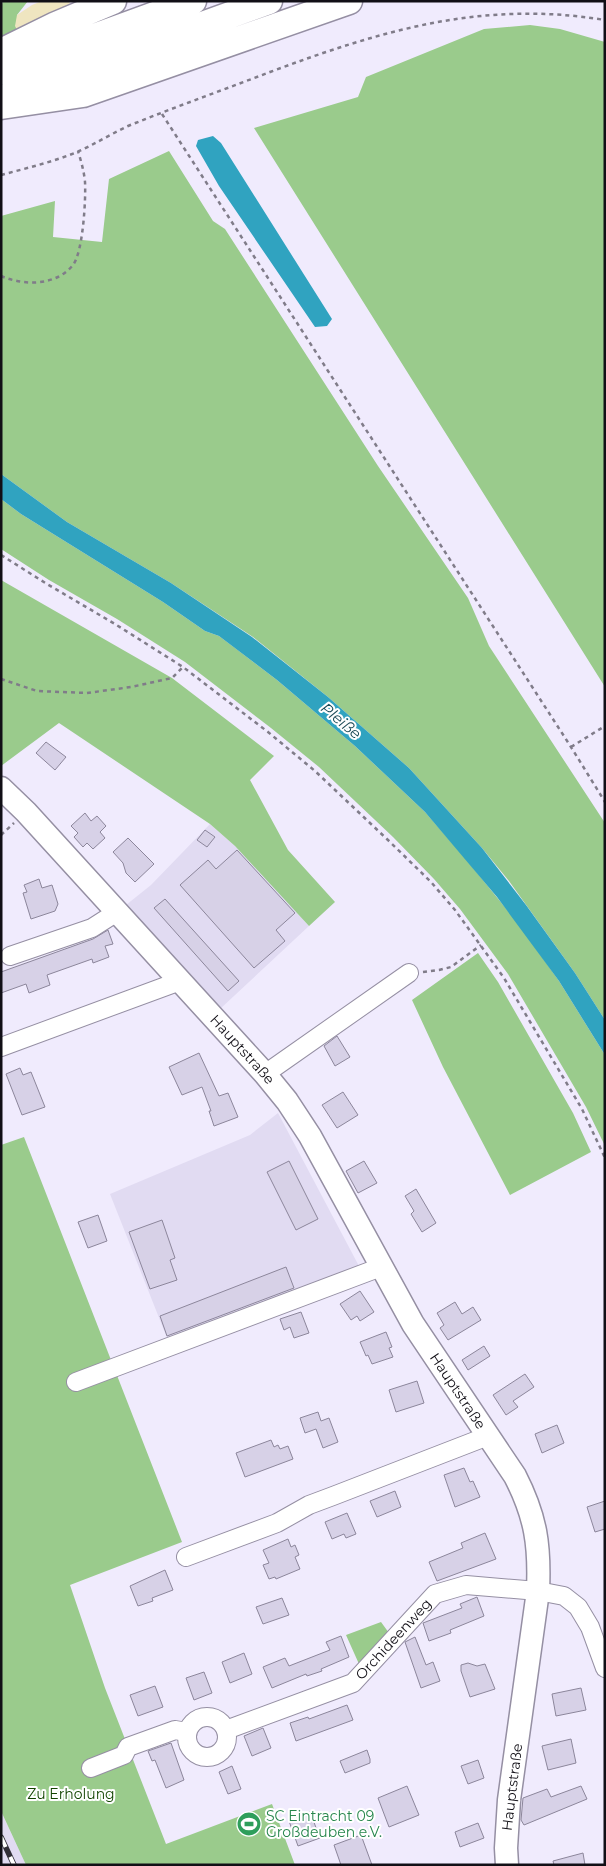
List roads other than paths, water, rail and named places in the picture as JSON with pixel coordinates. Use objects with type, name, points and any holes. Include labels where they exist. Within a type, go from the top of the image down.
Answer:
[{"type":"highway","points":[[1,52],[56,25],[113,1]]},
{"type":"highway","points":[[1,71],[193,1]]},
{"type":"highway","points":[[1,98],[269,1]]},
{"type":"highway","points":[[1,106],[83,94],[348,2]]},
{"type":"main road","name":"Hauptstraße","points":[[1,788],[26,812],[265,1074],[287,1102],[310,1136],[413,1324],[515,1476],[531,1511],[535,1527],[539,1568],[538,1591],[509,1800],[506,1848],[507,1865]]},
{"type":"street","points":[[10,956],[92,928],[117,912]]},
{"type":"street","points":[[265,1074],[409,973]]},
{"type":"street","points":[[1,1047],[180,981]]},
{"type":"street","points":[[76,1382],[381,1267]]},
{"type":"street","points":[[186,1557],[277,1523],[333,1496],[488,1436]]},
{"type":"street","name":"Orchideenweg","points":[[226,1730],[353,1683],[435,1594],[466,1585],[538,1591],[564,1596],[578,1607],[590,1627],[605,1668]]},
{"type":"street","points":[[206,1717],[218,1720],[226,1730],[226,1744],[222,1750],[211,1756],[198,1755],[188,1745],[187,1732],[194,1721],[206,1717]]},
{"type":"street","points":[[91,1768],[124,1755],[128,1747],[175,1730],[187,1732]]},
{"type":"water","points":[[213,136],[221,143],[332,319],[327,326],[315,327],[219,186],[196,146],[198,140]]},
{"type":"water","name":"Pleiße","points":[[1,474],[67,522],[171,583],[252,637],[328,697],[409,768],[482,848],[575,973],[605,1020],[605,1055],[559,981],[497,897],[425,812],[355,746],[277,680],[219,636],[205,631],[163,602],[21,514],[1,499]]},
{"type":"railway","points":[[1,1837],[14,1865]]},
{"type":"place","name":"SC Eintracht 09 Großdeuben e.V.","points":[[249,1824]]},
{"type":"park label","name":"Zu Erholung","points":[[71,1794]]}]
